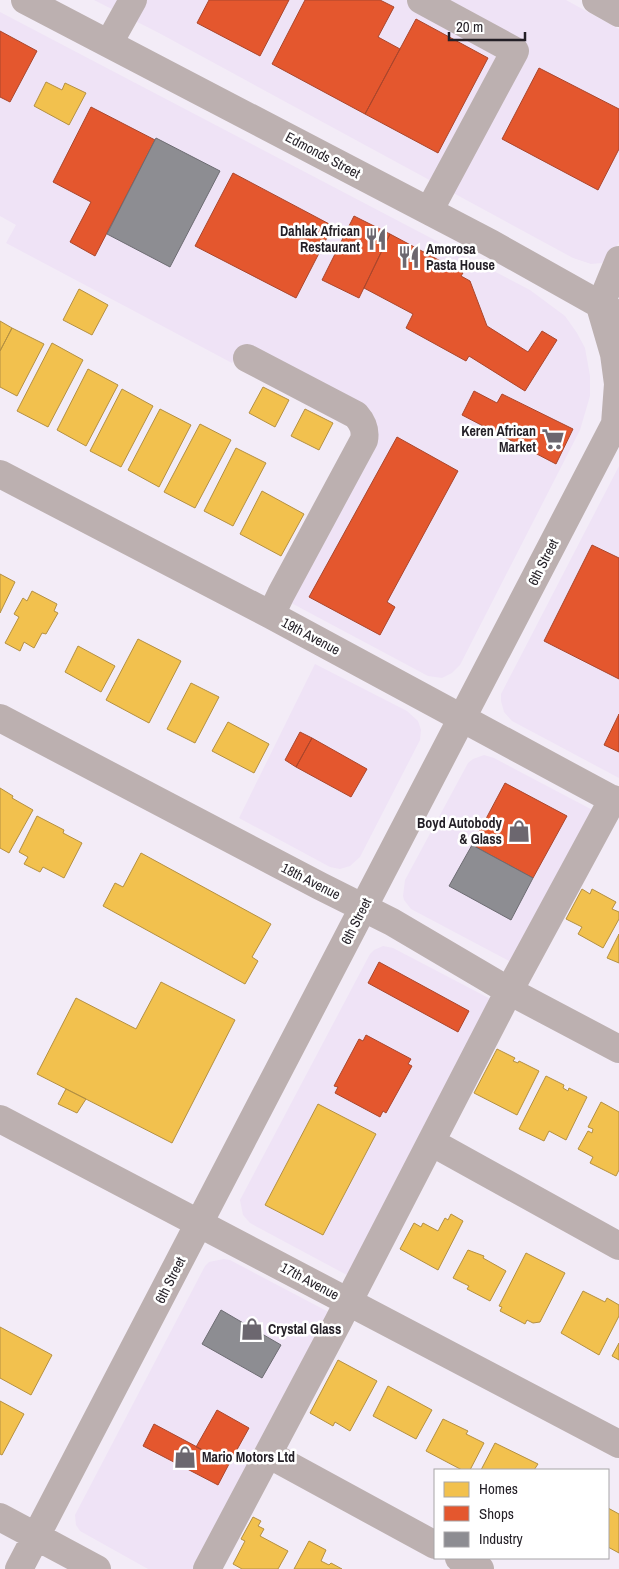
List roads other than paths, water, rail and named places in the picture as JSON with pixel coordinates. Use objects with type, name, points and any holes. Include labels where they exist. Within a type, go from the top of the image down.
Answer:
[{"type":"street","name":"Edmonds Street","points":[[25,0],[507,252],[610,311]]},
{"type":"street","points":[[109,43],[133,0]]},
{"type":"street","points":[[420,0],[515,51],[429,211]]},
{"type":"street","points":[[596,0],[619,12]]},
{"type":"street","points":[[610,311],[619,260]]},
{"type":"street","name":"6th Street","points":[[19,1569],[617,422],[618,384],[610,311]]},
{"type":"street","points":[[247,358],[356,415],[361,420],[365,434],[364,440],[271,615]]},
{"type":"street","name":"19th Avenue","points":[[0,474],[271,615],[616,801]]},
{"type":"street","name":"18th Avenue","points":[[0,718],[392,922],[509,991],[619,1049]]},
{"type":"street","points":[[207,1569],[349,1301],[509,991],[616,801]]},
{"type":"street","name":"17th Avenue","points":[[0,1119],[619,1444]]},
{"type":"street","points":[[431,1142],[619,1246]]},
{"type":"street","points":[[268,1454],[434,1544]]},
{"type":"street","points":[[0,1517],[97,1569]]},
{"type":"street","points":[[461,1559],[480,1569]]},
{"type":"place","name":"Dahlak African Restaurant","points":[[376,239]]},
{"type":"place","name":"Amorosa Pasta House","points":[[409,257]]},
{"type":"place","name":"Keren African Market","points":[[553,439]]},
{"type":"place","name":"Boyd Autobody & Glass","points":[[519,831]]},
{"type":"place","name":"Crystal Glass","points":[[252,1329]]},
{"type":"place","name":"Mario Motors Ltd","points":[[185,1457]]}]
